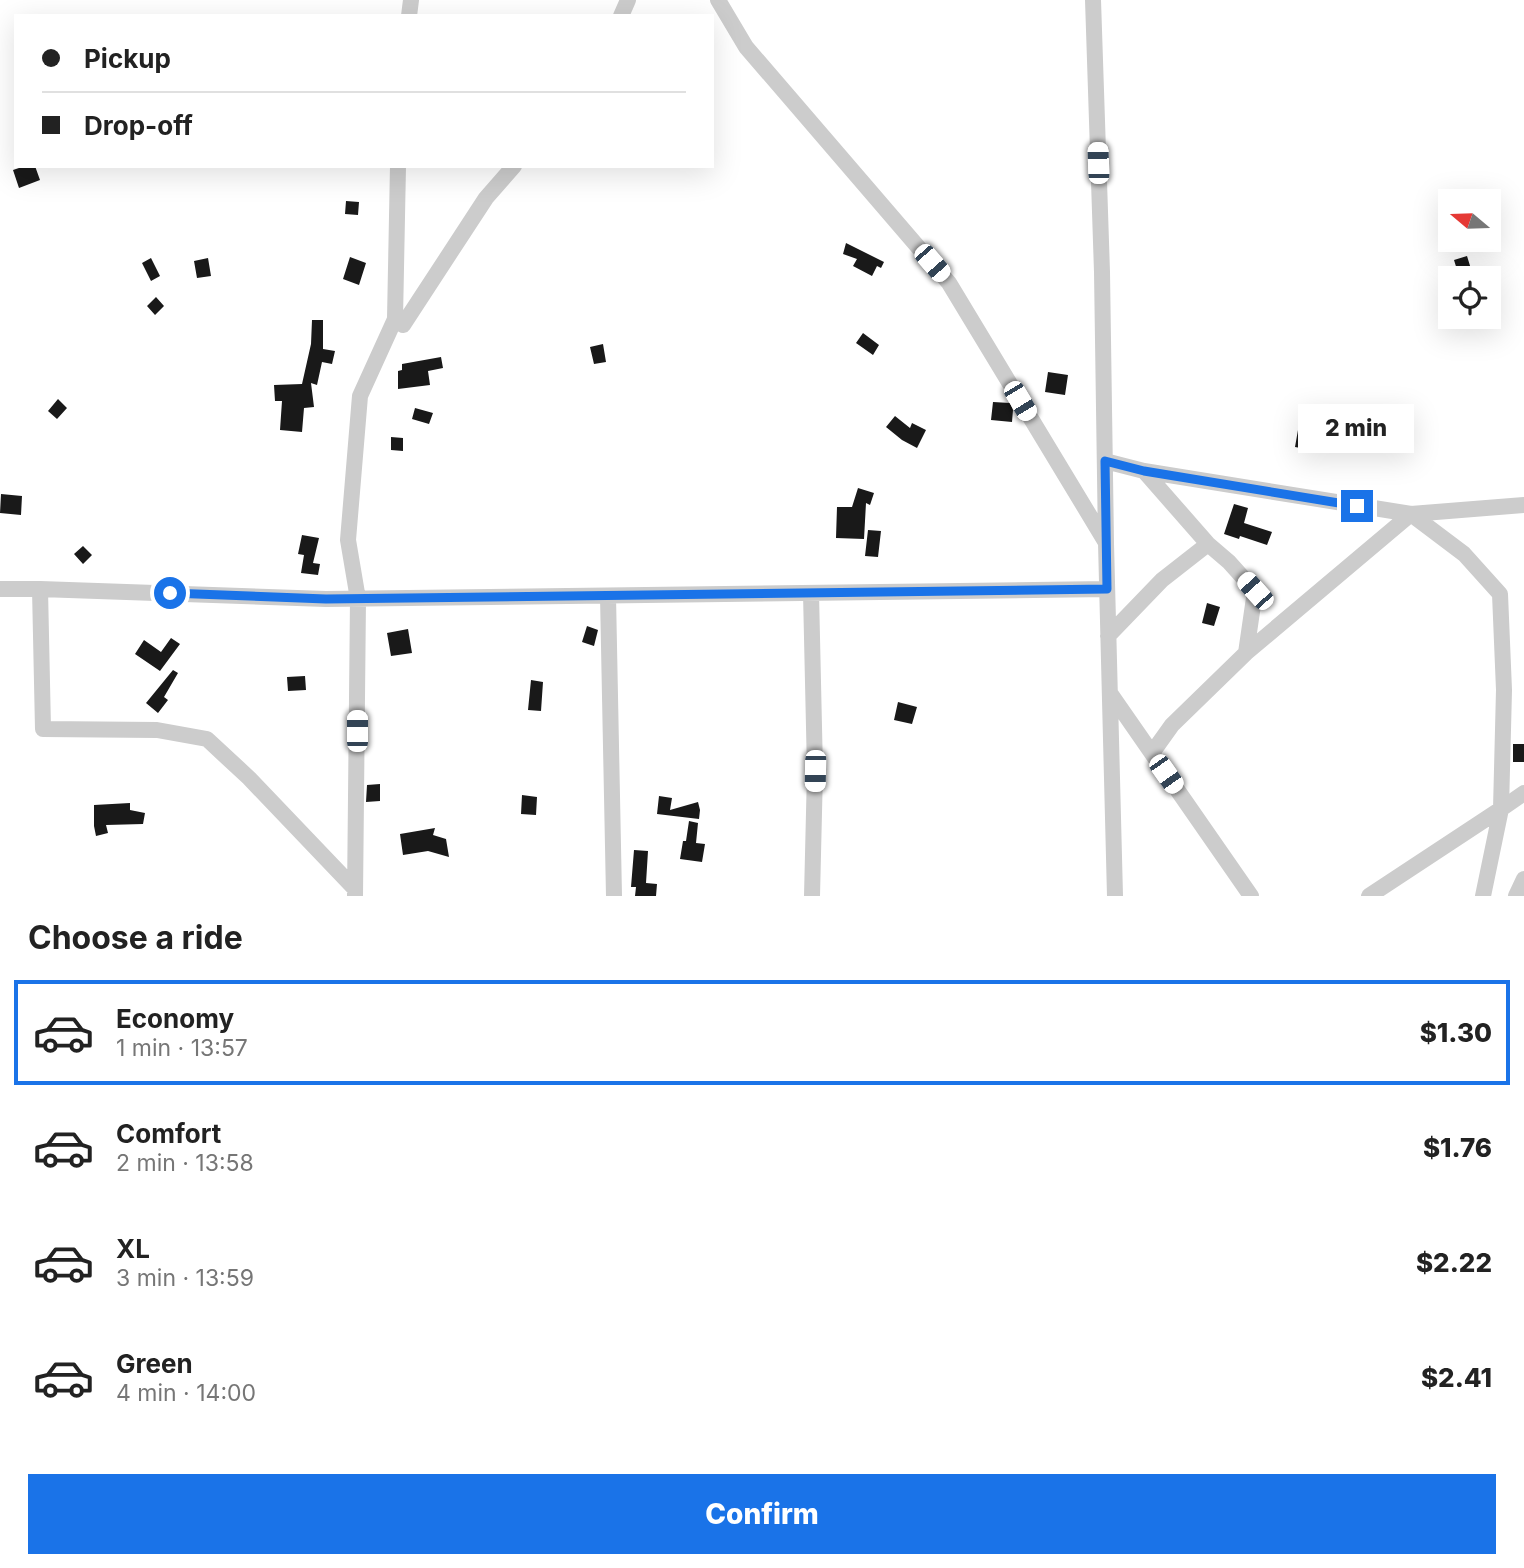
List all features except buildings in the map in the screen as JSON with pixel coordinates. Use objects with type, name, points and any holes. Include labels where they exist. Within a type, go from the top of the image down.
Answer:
[{"type":"street","points":[[718,0],[746,47],[949,283],[1106,543]]},
{"type":"street","points":[[1093,0],[1102,272],[1115,896]]},
{"type":"street","points":[[355,893],[358,599],[348,540],[360,396],[396,319],[398,168]]},
{"type":"street","points":[[403,325],[486,198],[512,168]]},
{"type":"street","points":[[1105,461],[1144,471],[1411,514],[1524,505]]},
{"type":"street","points":[[1144,471],[1208,544],[1229,562],[1255,591],[1246,653]]},
{"type":"street","points":[[1152,753],[1172,724],[1246,653],[1411,514]]},
{"type":"street","points":[[1411,514],[1464,554],[1500,594],[1504,690],[1501,809],[1483,896]]},
{"type":"street","points":[[1108,636],[1162,580],[1208,544]]},
{"type":"street","points":[[0,589],[358,599],[1107,589]]},
{"type":"street","points":[[40,589],[43,729],[157,730],[207,739],[249,778],[355,893]]},
{"type":"street","points":[[811,593],[815,771],[812,896]]},
{"type":"street","points":[[608,596],[614,896]]},
{"type":"street","points":[[1110,693],[1251,896]]},
{"type":"street","points":[[1369,896],[1524,793]]},
{"type":"street","points":[[1516,896],[1524,879]]},
{"type":"route","points":[[170,593],[326,599],[1107,589],[1105,461],[1144,471],[1357,506]]}]
